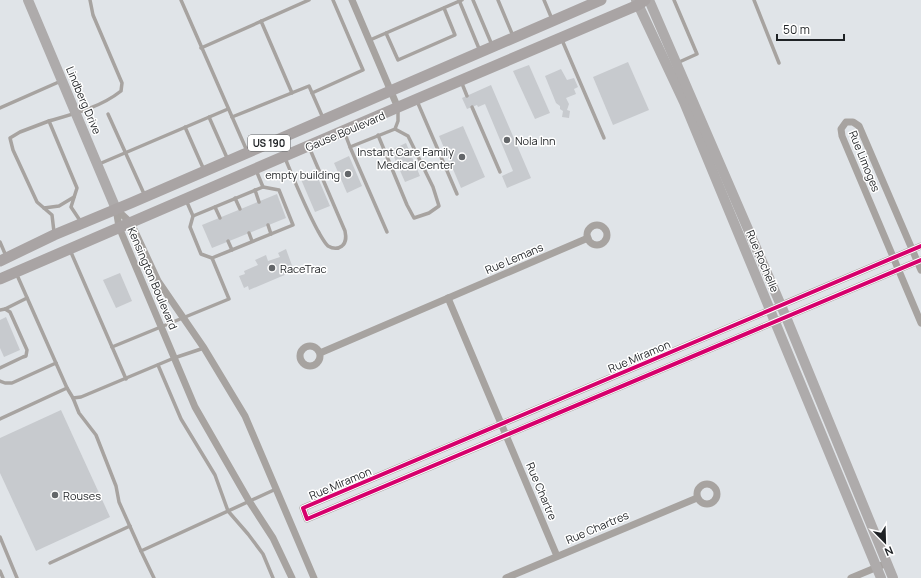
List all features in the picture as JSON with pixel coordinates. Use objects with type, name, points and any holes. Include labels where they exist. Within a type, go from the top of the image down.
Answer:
[{"type":"main road","name":"Gause Boulevard","points":[[4,259],[81,223],[146,197],[601,0]]},
{"type":"main road","name":"Gause Boulevard","points":[[0,279],[460,80],[561,38],[640,2]]},
{"type":"street","name":"Lindberg Drive","points":[[28,0],[77,113],[116,209]]},
{"type":"street","points":[[352,0],[392,90],[398,108]]},
{"type":"street","name":"Rue Rochelle","points":[[649,0],[676,63],[770,310],[881,578]]},
{"type":"street","name":"Rue Rochelle","points":[[640,2],[684,102],[706,144],[781,306],[893,578]]},
{"type":"street","name":"Rue Limoges","points":[[921,270],[919,261],[912,250],[859,126],[853,122],[846,122],[841,129],[842,136],[921,323]]},
{"type":"street","name":"Kensington Boulevard","points":[[116,209],[132,223],[158,281],[204,348],[245,416],[314,578]]},
{"type":"street","name":"Kensington Boulevard","points":[[116,209],[119,227],[195,407],[249,501],[273,538],[292,578]]},
{"type":"street","name":"Rue Lemans","points":[[320,352],[588,238]]},
{"type":"street","name":"Rue Miramon","points":[[919,261],[307,519],[303,508],[921,246]]},
{"type":"street","points":[[448,298],[506,435]]},
{"type":"street","name":"Rue Chartre","points":[[506,435],[557,556]]},
{"type":"street","points":[[843,488],[854,484]]},
{"type":"street","name":"Rue Chartres","points":[[506,578],[697,498]]},
{"type":"street","points":[[851,578],[887,564]]},
{"type":"lane","points":[[54,235],[52,215],[37,202],[13,150],[10,138],[20,132],[49,121],[77,113],[114,97],[121,91],[122,83],[93,15],[90,0]]},
{"type":"lane","points":[[181,0],[248,153]]},
{"type":"lane","points":[[201,48],[309,0]]},
{"type":"lane","points":[[312,93],[363,70],[333,0]]},
{"type":"lane","points":[[370,40],[460,0],[481,51]]},
{"type":"lane","points":[[473,0],[493,46]]},
{"type":"lane","points":[[498,0],[514,37]]},
{"type":"lane","points":[[544,0],[553,20]]},
{"type":"lane","points":[[674,0],[697,54],[676,63]]},
{"type":"lane","points":[[754,0],[779,63]]},
{"type":"lane","points":[[386,33],[398,60],[455,35],[444,8]]},
{"type":"lane","points":[[261,21],[292,93]]},
{"type":"lane","points":[[561,38],[604,138]]},
{"type":"lane","points":[[0,108],[63,80]]},
{"type":"lane","points":[[460,80],[467,96]]},
{"type":"lane","points":[[232,117],[309,86],[324,120]]},
{"type":"lane","points":[[417,99],[457,194]]},
{"type":"lane","points":[[472,107],[500,172]]},
{"type":"lane","points":[[350,147],[395,129],[398,121],[398,108]]},
{"type":"lane","points":[[98,164],[228,109]]},
{"type":"lane","points":[[108,114],[146,197]]},
{"type":"lane","points":[[209,117],[228,161]]},
{"type":"lane","points":[[49,121],[77,188],[71,207],[81,223]]},
{"type":"lane","points":[[185,127],[205,171]]},
{"type":"lane","points":[[378,136],[414,218],[429,213],[439,206],[433,187],[408,136],[395,129]]},
{"type":"lane","points":[[344,131],[388,232]]},
{"type":"lane","points":[[284,157],[308,214],[325,243],[336,249],[341,247],[346,238],[345,231],[309,146]]},
{"type":"lane","points":[[256,169],[263,187]]},
{"type":"lane","points":[[185,199],[193,216],[190,226],[201,254],[212,258],[293,225],[279,190],[263,187],[193,216]]},
{"type":"lane","points":[[255,190],[259,202]]},
{"type":"lane","points":[[44,208],[59,206],[74,197]]},
{"type":"lane","points":[[235,198],[240,210]]},
{"type":"lane","points":[[215,207],[220,218]]},
{"type":"lane","points":[[268,225],[271,234]]},
{"type":"lane","points":[[249,233],[252,241]]},
{"type":"lane","points":[[228,241],[232,250]]},
{"type":"lane","points":[[0,242],[4,259]]},
{"type":"lane","points":[[69,249],[126,379]]},
{"type":"lane","points":[[112,347],[184,319],[229,299],[212,258]]},
{"type":"lane","points":[[16,273],[79,413],[96,435],[116,486],[119,502],[154,578]]},
{"type":"lane","points":[[0,310],[27,298]]},
{"type":"lane","points":[[0,368],[23,358],[26,354],[26,348],[12,316],[10,312],[5,309]]},
{"type":"lane","points":[[73,398],[81,397],[174,358],[204,348]]},
{"type":"lane","points":[[0,381],[12,383],[56,364]]},
{"type":"lane","points":[[158,365],[181,419],[215,475],[228,511],[263,554],[273,578]]},
{"type":"lane","points":[[0,419],[67,388]]},
{"type":"lane","points":[[141,551],[276,489]]},
{"type":"lane","points":[[50,564],[130,526]]},
{"type":"lane","points":[[0,538],[17,578]]},
{"type":"lane","points":[[0,571],[3,578]]},
{"type":"building","points":[[628,62],[649,110],[613,125],[593,77]]},
{"type":"building","points":[[529,65],[550,113],[535,119],[513,71]]},
{"type":"building","points":[[561,69],[567,80],[574,78],[578,87],[574,89],[576,94],[566,98],[569,104],[567,110],[570,111],[569,118],[562,117],[563,111],[556,103],[545,76]]},
{"type":"building","name":"Nola Inn","points":[[491,85],[531,178],[507,188],[502,176],[513,171],[485,104],[467,109],[462,98]]},
{"type":"building","name":"Instant Care Family Medical Center","points":[[463,126],[485,177],[461,188],[439,136]]},
{"type":"building","points":[[406,143],[420,176],[405,182],[391,150]]},
{"type":"building","name":"empty building","points":[[349,156],[362,186],[347,193],[334,163]]},
{"type":"building","points":[[315,171],[330,206],[315,212],[300,177]]},
{"type":"building","points":[[277,194],[286,218],[212,248],[202,225]]},
{"type":"building","name":"RaceTrac","points":[[286,249],[294,271],[249,290],[248,286],[244,288],[239,276],[245,274],[244,271],[258,265],[255,260],[266,255],[268,261],[280,257],[278,253]]},
{"type":"building","points":[[120,273],[132,301],[116,308],[103,280]]},
{"type":"building","points":[[6,317],[20,350],[4,357],[0,348],[0,320]]},
{"type":"building","name":"Rouses","points":[[61,410],[110,517],[36,551],[0,473],[0,438]]},
{"type":"cycle path","points":[[921,246],[303,508],[307,519],[921,260]]},
{"type":"place","name":"Nola Inn","points":[[507,140]]},
{"type":"place","name":"Instant Care Family Medical Center","points":[[462,157]]},
{"type":"place","name":"empty building","points":[[348,174]]},
{"type":"place","name":"RaceTrac","points":[[272,268]]},
{"type":"place","name":"Rouses","points":[[55,495]]}]
